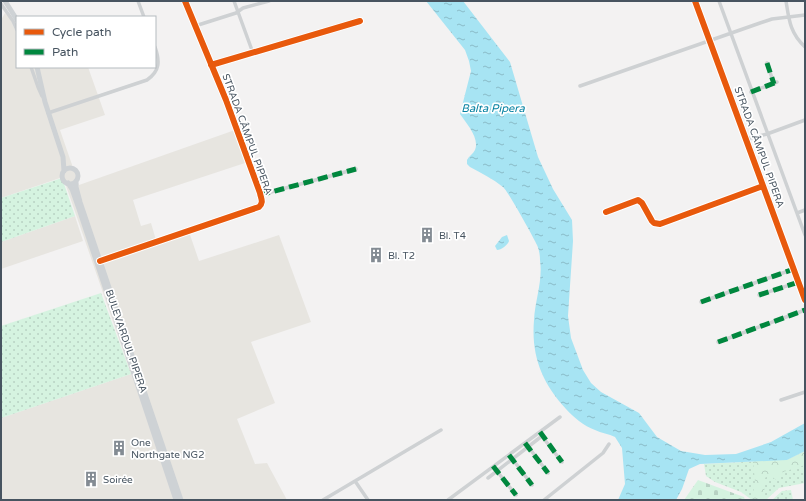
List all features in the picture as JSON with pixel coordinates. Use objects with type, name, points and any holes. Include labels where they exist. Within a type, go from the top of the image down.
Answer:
[{"type":"main road","points":[[6,1],[16,18]]},
{"type":"main road","points":[[37,68],[45,102],[63,157],[63,179],[68,184],[73,183],[76,181],[78,176],[77,172],[70,168],[63,157]]},
{"type":"main road","points":[[64,170],[70,168]]},
{"type":"main road","name":"BULEVARDUL PIPERA","points":[[76,181],[76,188],[100,261],[181,500]]},
{"type":"main road","name":"BULEVARDUL PIPERA","points":[[68,184],[72,189],[79,209],[176,500]]},
{"type":"street","points":[[138,1],[144,16]]},
{"type":"street","name":"STRADA CÂMPUL PIPERA","points":[[100,261],[259,207],[262,202],[226,100],[184,1]]},
{"type":"street","points":[[234,1],[253,53]]},
{"type":"street","points":[[195,26],[269,1]]},
{"type":"street","name":"STRADA CÂMPUL PIPERA","points":[[695,1],[794,269],[803,289],[805,300]]},
{"type":"street","points":[[719,1],[751,92],[805,235]]},
{"type":"street","points":[[786,1],[791,28],[805,47]]},
{"type":"street","points":[[1,4],[16,28]]},
{"type":"street","points":[[580,86],[730,32],[735,32],[772,20],[805,15]]},
{"type":"street","points":[[211,65],[360,21]]},
{"type":"street","points":[[48,112],[147,80],[156,72],[158,67],[159,61],[156,51]]},
{"type":"street","points":[[751,92],[776,83],[767,63]]},
{"type":"street","points":[[31,68],[38,88],[45,102]]},
{"type":"street","points":[[746,139],[767,134],[805,120]]},
{"type":"street","points":[[260,195],[356,169]]},
{"type":"street","points":[[606,212],[638,200],[642,203],[652,221],[660,224],[763,186]]},
{"type":"street","points":[[797,213],[805,210]]},
{"type":"street","points":[[701,302],[794,269]]},
{"type":"street","points":[[759,295],[799,282]]},
{"type":"street","points":[[718,342],[805,310]]},
{"type":"street","points":[[781,400],[805,392]]},
{"type":"street","points":[[488,478],[513,459],[560,417]]},
{"type":"street","points":[[323,500],[441,430]]},
{"type":"street","points":[[541,434],[562,462]]},
{"type":"street","points":[[544,500],[603,453],[609,444]]},
{"type":"street","points":[[448,500],[510,454],[527,445]]},
{"type":"street","points":[[527,445],[548,473]]},
{"type":"street","points":[[510,454],[532,485]]},
{"type":"street","points":[[493,466],[516,495]]},
{"type":"street","points":[[355,481],[368,500]]},
{"type":"shaded area","points":[[5,13],[10,18],[16,32],[16,68],[88,68],[105,115],[60,130],[79,185],[235,130],[248,162],[133,200],[141,226],[151,223],[156,240],[188,229],[199,261],[279,235],[311,322],[251,342],[275,403],[237,419],[255,464],[267,463],[287,500],[1,500],[1,418],[131,374],[63,177],[1,198],[1,20]]},
{"type":"shaded area","points":[[75,216],[83,241],[1,269],[1,242]]},
{"type":"green space","points":[[62,178],[75,216],[1,242],[1,198]]},
{"type":"green space","points":[[101,293],[131,374],[1,418],[1,326]]},
{"type":"green space","points":[[805,451],[805,483],[779,488],[766,500],[752,500],[741,492],[715,482],[706,476],[704,464],[787,460]]},
{"type":"green space","points":[[805,451],[805,465],[780,473],[776,480],[770,475],[763,479],[765,493],[763,499],[752,499],[755,482],[753,461],[787,460]]},
{"type":"green space","points":[[698,480],[744,497],[745,500],[684,500]]},
{"type":"green space","points":[[791,490],[793,500],[772,500],[782,491]]},
{"type":"water","name":"Balta Pipera","points":[[426,1],[463,1],[510,62],[538,157],[553,189],[572,220],[573,241],[568,316],[571,338],[583,370],[591,383],[601,392],[639,413],[657,437],[681,451],[705,455],[736,454],[771,442],[805,423],[805,451],[787,460],[700,464],[689,469],[682,489],[676,500],[618,500],[625,484],[622,448],[615,437],[583,424],[572,415],[550,389],[540,368],[534,345],[535,313],[541,268],[538,248],[506,190],[467,164],[467,160],[475,150],[476,145],[472,131],[460,114],[471,71],[469,61],[465,50]]},
{"type":"water","points":[[507,235],[509,241],[506,246],[497,250],[495,246],[502,237]]},
{"type":"marked path","points":[[767,63],[774,84]]},
{"type":"marked path","points":[[751,92],[777,82]]},
{"type":"marked path","points":[[260,195],[356,169]]},
{"type":"marked path","points":[[701,302],[794,269]]},
{"type":"marked path","points":[[759,295],[799,282]]},
{"type":"marked path","points":[[718,342],[805,310]]},
{"type":"marked path","points":[[540,432],[562,462]]},
{"type":"marked path","points":[[525,443],[548,473]]},
{"type":"marked path","points":[[509,455],[532,485]]},
{"type":"marked path","points":[[493,466],[516,495]]},
{"type":"cycle path","points":[[100,261],[259,207],[261,204],[262,200],[260,193],[226,100],[185,1]]},
{"type":"cycle path","points":[[695,1],[805,300]]},
{"type":"cycle path","points":[[211,65],[360,21]]},
{"type":"cycle path","points":[[606,212],[638,200],[642,203],[652,221],[660,224],[763,186]]},
{"type":"place","name":"Bl. T4","points":[[427,235]]},
{"type":"place","name":"Bl. T2","points":[[376,255]]},
{"type":"place","name":"One Northgate NG2","points":[[119,448]]},
{"type":"place","name":"Soirée","points":[[91,479]]}]
